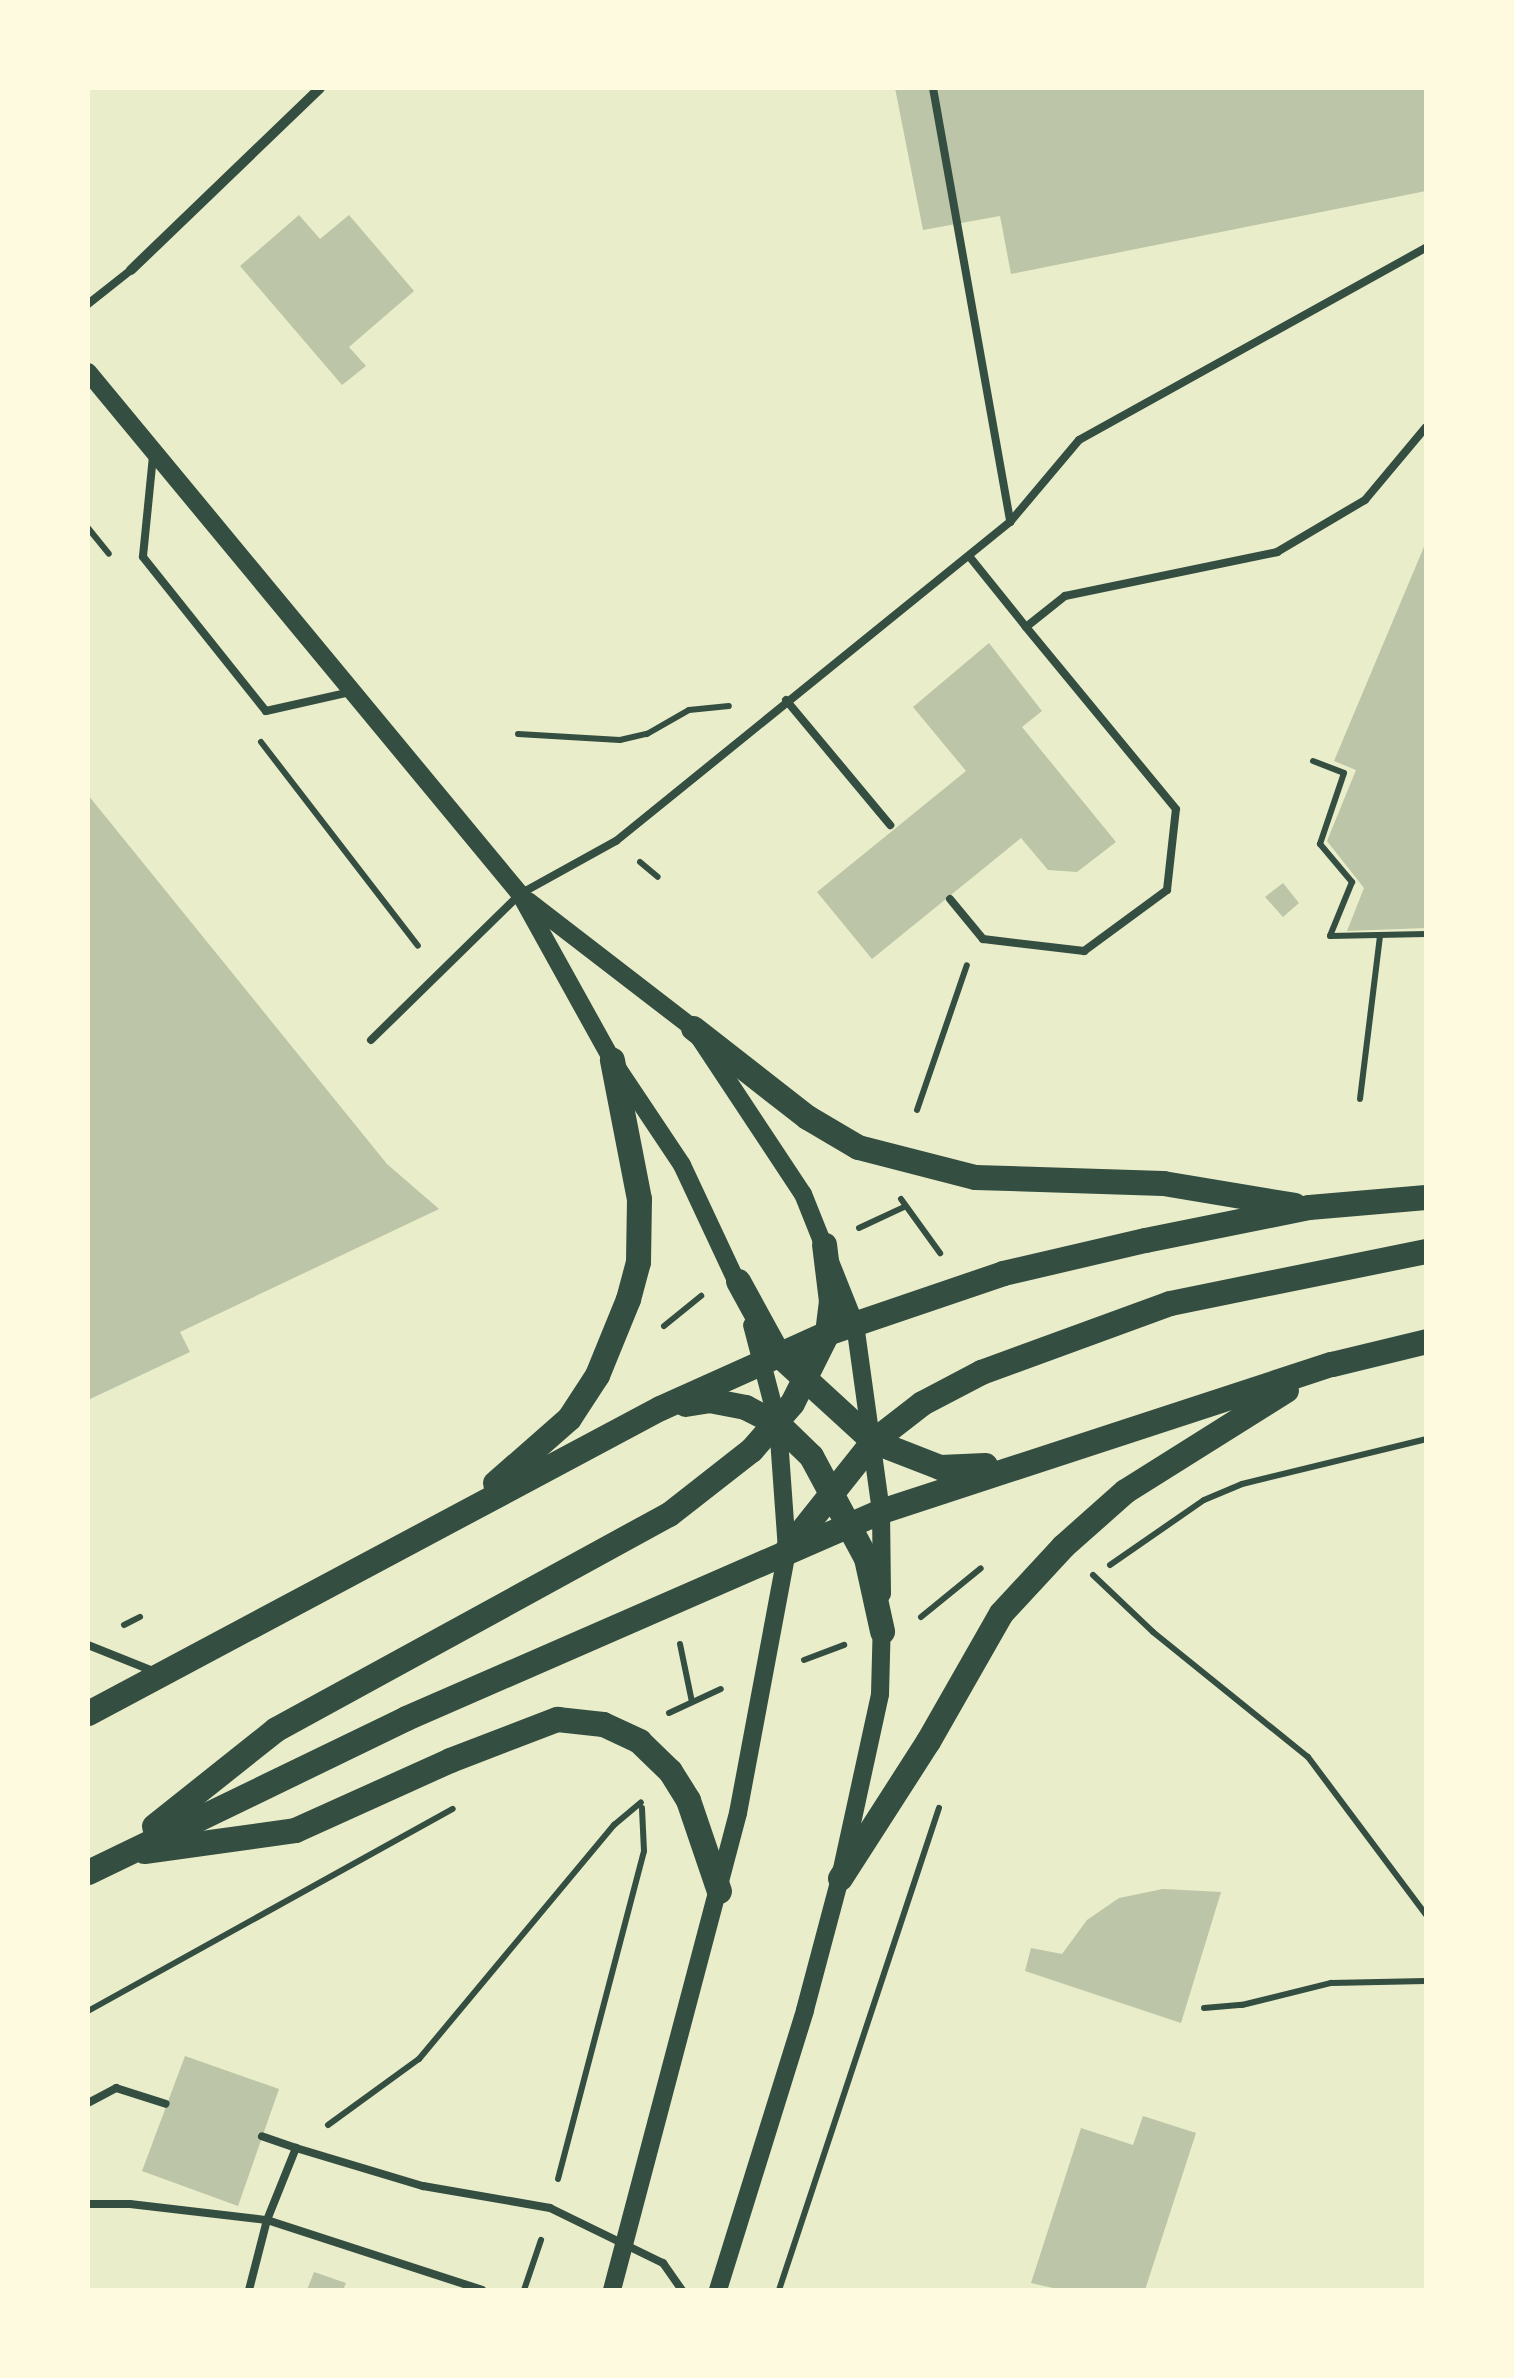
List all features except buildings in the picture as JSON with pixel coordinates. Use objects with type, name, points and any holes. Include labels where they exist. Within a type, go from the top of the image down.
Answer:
[{"type":"main road","points":[[693,1028],[807,1117],[873,1151],[975,1177],[1163,1183],[1309,1207]]},
{"type":"main road","points":[[462,1512],[569,1418],[597,1375],[623,1317],[638,1262],[639,1199],[612,1060]]},
{"type":"main road","points":[[88,1712],[660,1408],[827,1334],[1003,1273],[1309,1207],[1426,1198]]},
{"type":"main road","points":[[119,1855],[276,1728],[669,1514],[778,1424],[827,1334],[831,1301],[824,1244]]},
{"type":"main road","points":[[786,1550],[873,1441],[922,1403],[980,1372],[1170,1304],[1426,1251]]},
{"type":"main road","points":[[738,1281],[771,1357],[873,1441],[940,1467],[1015,1464]]},
{"type":"main road","points":[[88,1872],[406,1718],[881,1511],[1015,1464],[1332,1364],[1426,1341]]},
{"type":"main road","points":[[840,1878],[928,1741],[1001,1613],[1063,1546],[1125,1491],[1229,1422],[1332,1364]]},
{"type":"main road","points":[[660,1408],[708,1400],[745,1407],[778,1424],[812,1456],[866,1558],[882,1631]]},
{"type":"main road","points":[[119,1855],[295,1830],[450,1760],[557,1720],[603,1724],[639,1741],[670,1771],[688,1800],[718,1891]]},
{"type":"street","points":[[132,270],[320,88]]},
{"type":"street","points":[[88,372],[152,456],[520,894],[612,1060],[682,1165],[738,1281]]},
{"type":"street","points":[[520,894],[693,1028],[803,1194],[855,1324],[873,1441],[881,1511],[880,1694],[840,1878],[805,2010],[718,2290]]},
{"type":"street","points":[[612,2290],[742,1795],[786,1550],[771,1357]]},
{"type":"lane","points":[[934,88],[1010,522]]},
{"type":"lane","points":[[371,1040],[520,894],[616,841],[1010,522],[1079,440],[1426,248]]},
{"type":"lane","points":[[88,304],[132,270]]},
{"type":"lane","points":[[1026,627],[1065,596],[1277,552],[1365,500],[1426,427]]},
{"type":"lane","points":[[152,456],[143,556],[266,712],[350,692]]},
{"type":"lane","points":[[950,898],[983,939],[1084,952],[1167,890],[1176,809],[969,556]]},
{"type":"lane","points":[[786,700],[890,825]]},
{"type":"lane","points":[[88,1645],[157,1673]]},
{"type":"lane","points":[[88,2103],[116,2088],[166,2104]]},
{"type":"lane","points":[[262,2136],[423,2186],[550,2208],[627,2242],[662,2263],[682,2290]]},
{"type":"lane","points":[[249,2290],[267,2220],[296,2148]]},
{"type":"lane","points":[[88,2204],[130,2204],[267,2220],[482,2290]]},
{"type":"path","points":[[518,734],[620,740],[647,734],[689,710],[786,700]]},
{"type":"path","points":[[1313,761],[1344,773],[1320,844],[1352,882],[1330,936],[1426,934]]},
{"type":"path","points":[[917,1110],[978,934]]},
{"type":"path","points":[[1360,1099],[1380,936]]},
{"type":"path","points":[[900,1195],[904,1207],[936,1243]]},
{"type":"path","points":[[848,1233],[904,1207]]},
{"type":"path","points":[[663,1327],[691,1300]]},
{"type":"path","points":[[1082,1589],[1204,1500],[1242,1484],[1426,1440]]},
{"type":"path","points":[[1095,1576],[1153,1632],[1308,1758],[1426,1915]]},
{"type":"path","points":[[680,1646],[692,1702]]},
{"type":"path","points":[[798,1662],[824,1652]]},
{"type":"path","points":[[658,1718],[721,1690]]},
{"type":"path","points":[[560,2170],[644,1850],[642,1801],[628,1786]]},
{"type":"path","points":[[778,2290],[944,1793]]},
{"type":"path","points":[[296,2148],[419,2060],[614,1824],[642,1801]]},
{"type":"path","points":[[88,2011],[464,1803]]},
{"type":"path","points":[[1204,2008],[1242,2004],[1331,1983],[1426,1982]]},
{"type":"path","points":[[524,2290],[543,2234]]}]
